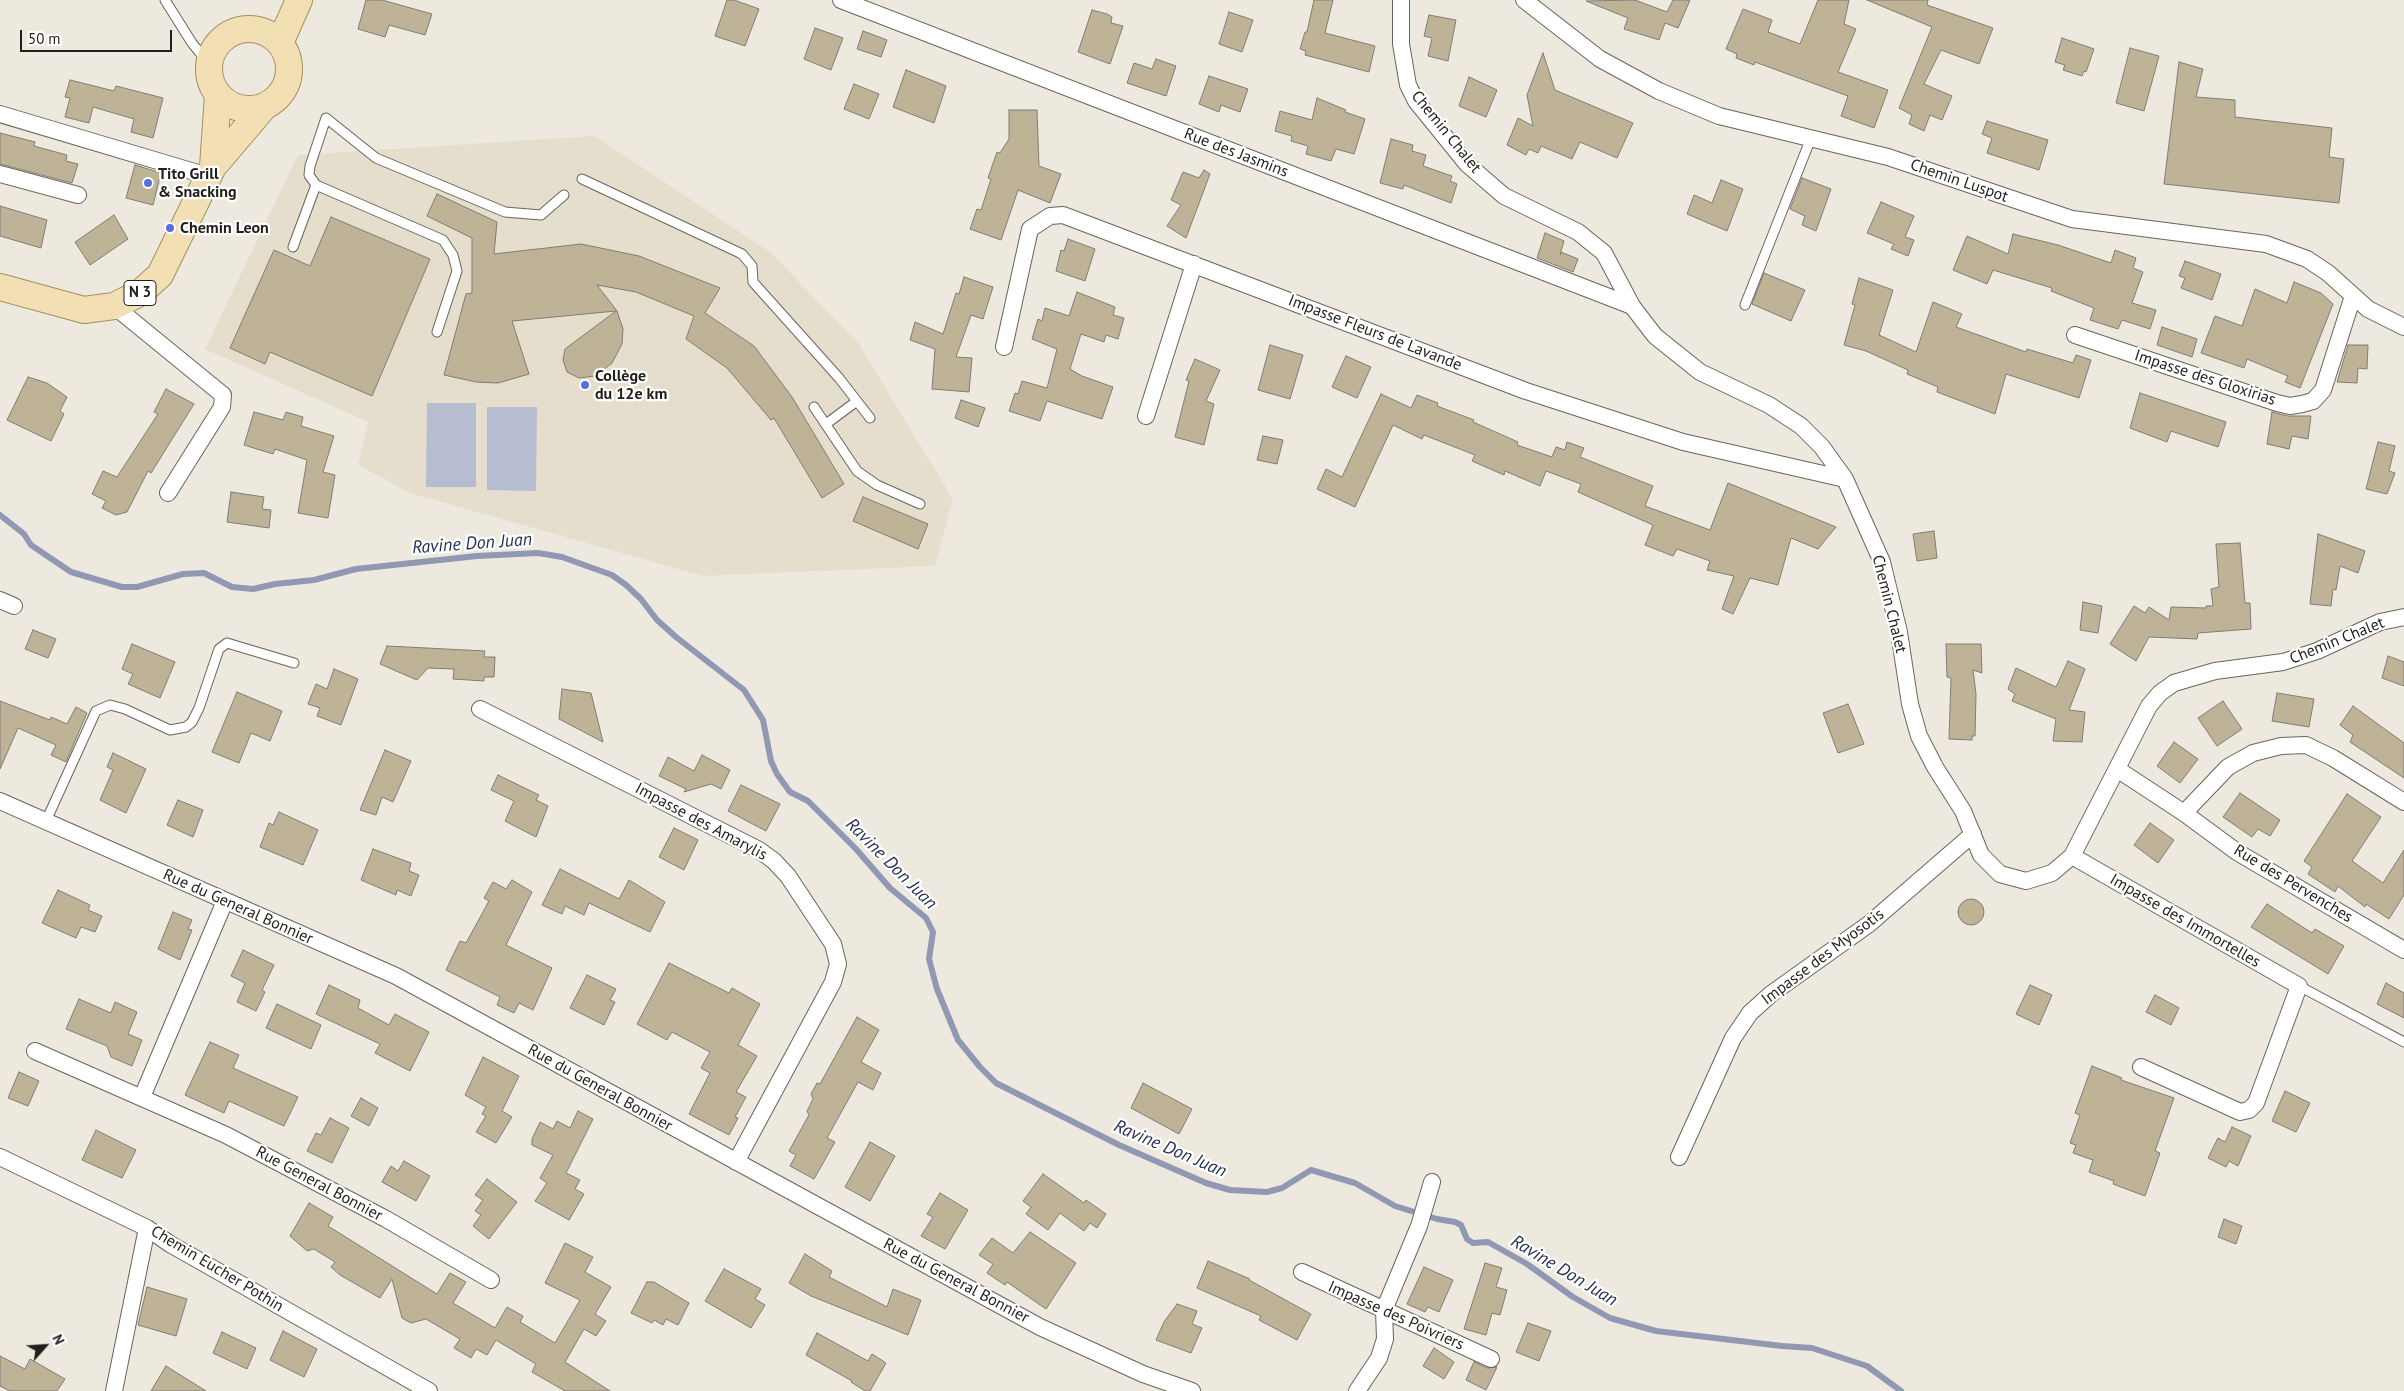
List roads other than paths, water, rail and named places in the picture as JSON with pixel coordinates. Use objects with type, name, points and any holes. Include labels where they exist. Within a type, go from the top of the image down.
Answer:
[{"type":"main road","points":[[257,29],[289,0]]},
{"type":"main road","points":[[209,64],[213,51],[221,40],[232,32],[244,29],[257,29],[270,34],[280,43],[299,0]]},
{"type":"main road","name":"N 3","points":[[0,288],[84,310],[114,306],[140,293],[160,275],[211,171],[264,106],[278,96],[288,81],[290,69],[288,57],[280,43]]},
{"type":"main road","name":"N 3","points":[[209,64],[212,84],[218,94],[211,171]]},
{"type":"main road","points":[[218,94],[227,102],[239,108],[252,109],[264,106]]},
{"type":"street","name":"Rue des Jasmins","points":[[841,0],[1632,306]]},
{"type":"street","name":"Chemin Chalet","points":[[1401,0],[1401,44],[1408,85],[1416,101],[1468,164],[1504,196],[1578,232],[1604,253],[1632,306],[1655,336],[1700,372],[1769,404],[1801,426],[1822,447],[1845,479],[1882,562],[1899,632],[1910,704],[1919,736],[1935,767],[1963,811],[1981,855],[2000,874],[2026,881],[2052,873],[2072,856],[2149,706],[2174,683],[2215,671],[2283,662],[2317,652],[2380,622],[2404,617]]},
{"type":"street","name":"Chemin Luspot","points":[[1524,0],[1600,59],[1659,91],[1719,116],[1888,157],[2072,219],[2266,244],[2307,259],[2328,273],[2368,309],[2404,327]]},
{"type":"street","points":[[0,114],[211,171]]},
{"type":"street","points":[[0,174],[78,195]]},
{"type":"street","name":"Impasse Fleurs de Lavande","points":[[1004,347],[1030,229],[1050,216],[1063,216],[1526,391],[1682,442],[1845,479]]},
{"type":"street","points":[[1146,416],[1194,264]]},
{"type":"street","name":"Impasse des Gloxirias","points":[[2075,335],[2290,406],[2314,401],[2323,390],[2353,296]]},
{"type":"street","points":[[114,306],[222,395],[222,408],[168,493]]},
{"type":"street","name":"Impasse des Amarylis","points":[[480,709],[759,850],[774,861],[788,876],[833,944],[838,964],[834,982],[736,1162]]},
{"type":"street","points":[[2184,813],[2228,767],[2253,753],[2281,746],[2306,746],[2334,758],[2404,802]]},
{"type":"street","name":"Rue des Pervenches","points":[[2117,769],[2184,813],[2237,852],[2404,950]]},
{"type":"street","name":"Rue du General Bonnier","points":[[0,801],[396,976],[1040,1326],[1143,1374],[1192,1391]]},
{"type":"street","name":"Impasse des Myosotis","points":[[1679,1157],[1733,1038],[1750,1013],[1771,994],[1869,924],[1973,834]]},
{"type":"street","name":"Impasse des Immortelles","points":[[2072,856],[2299,986]]},
{"type":"street","points":[[142,1097],[225,901]]},
{"type":"street","points":[[2140,1066],[2240,1112],[2249,1110],[2256,1103],[2299,986]]},
{"type":"street","name":"Rue General Bonnier","points":[[35,1051],[226,1135],[386,1219],[491,1280]]},
{"type":"street","name":"Chemin Eucher Pothin","points":[[0,1157],[147,1228],[170,1244],[429,1391]]},
{"type":"street","points":[[1357,1391],[1379,1358],[1385,1339],[1384,1310],[1419,1226],[1432,1182]]},
{"type":"street","points":[[114,1391],[147,1228]]},
{"type":"street","name":"Impasse des Poivriers","points":[[1302,1272],[1491,1359]]},
{"type":"lane","points":[[165,0],[192,44],[209,64]]},
{"type":"lane","points":[[437,332],[457,271],[453,255],[443,240],[316,185],[309,175],[310,166],[326,118],[376,158],[505,212],[541,215],[564,195]]},
{"type":"lane","points":[[1745,305],[1811,138]]},
{"type":"lane","points":[[582,179],[742,254],[752,266],[753,282],[839,378],[870,418]]},
{"type":"lane","points":[[293,247],[316,185]]},
{"type":"lane","points":[[826,424],[857,401]]},
{"type":"lane","points":[[814,407],[857,471],[877,485],[920,504]]},
{"type":"lane","points":[[46,821],[96,711],[110,705],[126,709],[170,730],[186,727],[192,722],[199,708],[219,649],[227,643],[294,663]]},
{"type":"lane","name":"Impasse des Immortelles","points":[[2299,986],[2404,1042]]},
{"type":"waterway","name":"Ravine Don Juan","points":[[0,515],[24,534],[31,545],[71,572],[122,587],[137,587],[183,574],[204,573],[232,587],[253,589],[275,584],[314,580],[356,569],[477,556],[538,553],[562,557],[612,575],[641,599],[657,620],[676,637],[744,690],[763,720],[771,761],[777,774],[790,792],[808,801],[856,849],[890,888],[926,918],[933,932],[929,959],[937,989],[958,1040],[996,1083],[1119,1145],[1206,1183],[1230,1190],[1267,1192],[1282,1188],[1311,1170],[1355,1183],[1395,1206],[1461,1225],[1467,1239],[1473,1243],[1488,1242],[1527,1264],[1573,1297],[1610,1318],[1656,1331],[1812,1348],[1867,1366],[1901,1391]]},
{"type":"place","name":"Tito Grill & Snacking","points":[[148,183]]},
{"type":"place","name":"Chemin Leon","points":[[170,228]]},
{"type":"place","name":"Collège du 12e km","points":[[585,385]]}]
